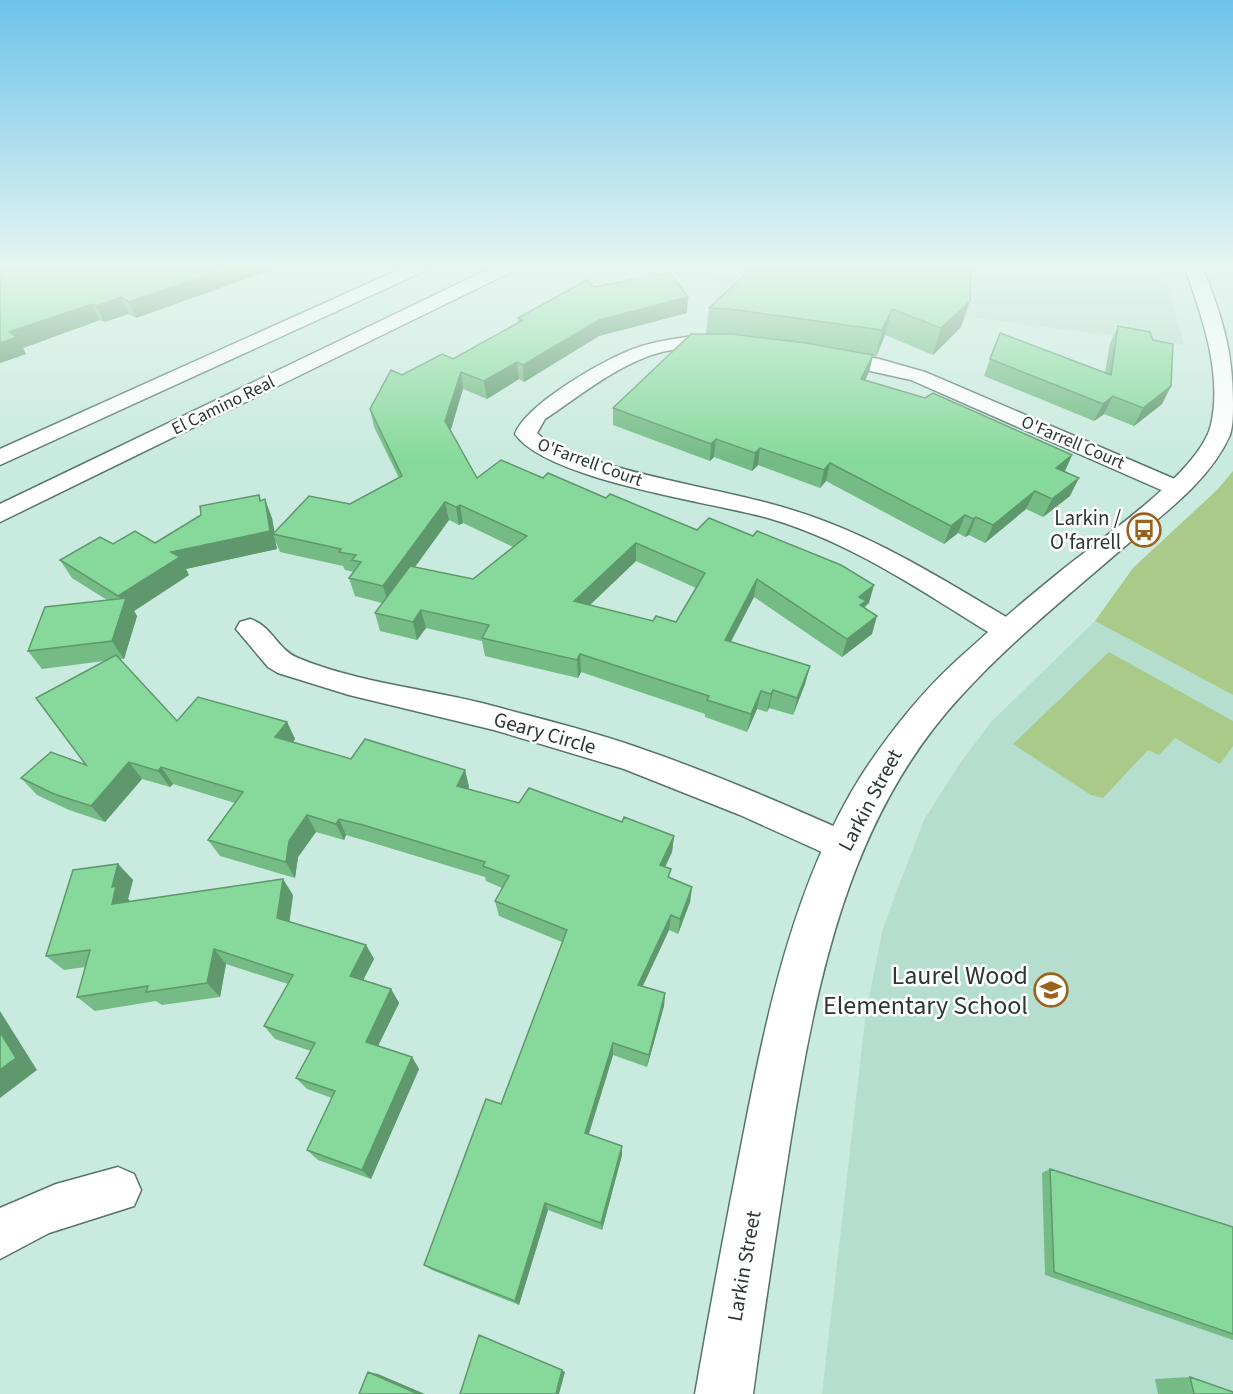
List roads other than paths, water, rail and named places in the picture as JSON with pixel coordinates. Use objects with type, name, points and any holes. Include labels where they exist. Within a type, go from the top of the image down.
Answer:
[{"type":"main road","points":[[0,458],[280,330]]},
{"type":"main road","name":"El Camino Real","points":[[0,514],[377,330]]},
{"type":"main road","name":"Larkin Street","points":[[724,1394],[755,1202],[788,1029],[821,899],[867,796],[904,739],[950,687],[1008,631],[1176,488],[1211,448],[1231,411],[1228,368],[1215,330]]},
{"type":"street","name":"O'Farrell Court","points":[[738,345],[681,342],[636,352],[538,415],[529,425],[526,434],[529,439],[542,447],[603,471],[788,517],[836,533],[1008,631]]},
{"type":"street","name":"O'Farrell Court","points":[[808,354],[879,365],[918,376],[1176,488]]},
{"type":"street","name":"Geary Circle","points":[[250,630],[278,660],[288,666],[349,684],[494,718],[631,758],[752,805],[844,847]]},
{"type":"street","points":[[0,1235],[17,1223],[53,1207],[117,1190]]},
{"type":"place","name":"Larkin / O'farrell","points":[[1144,530]]},
{"type":"place","name":"Laurel Wood Elementary School","points":[[1051,990]]}]
